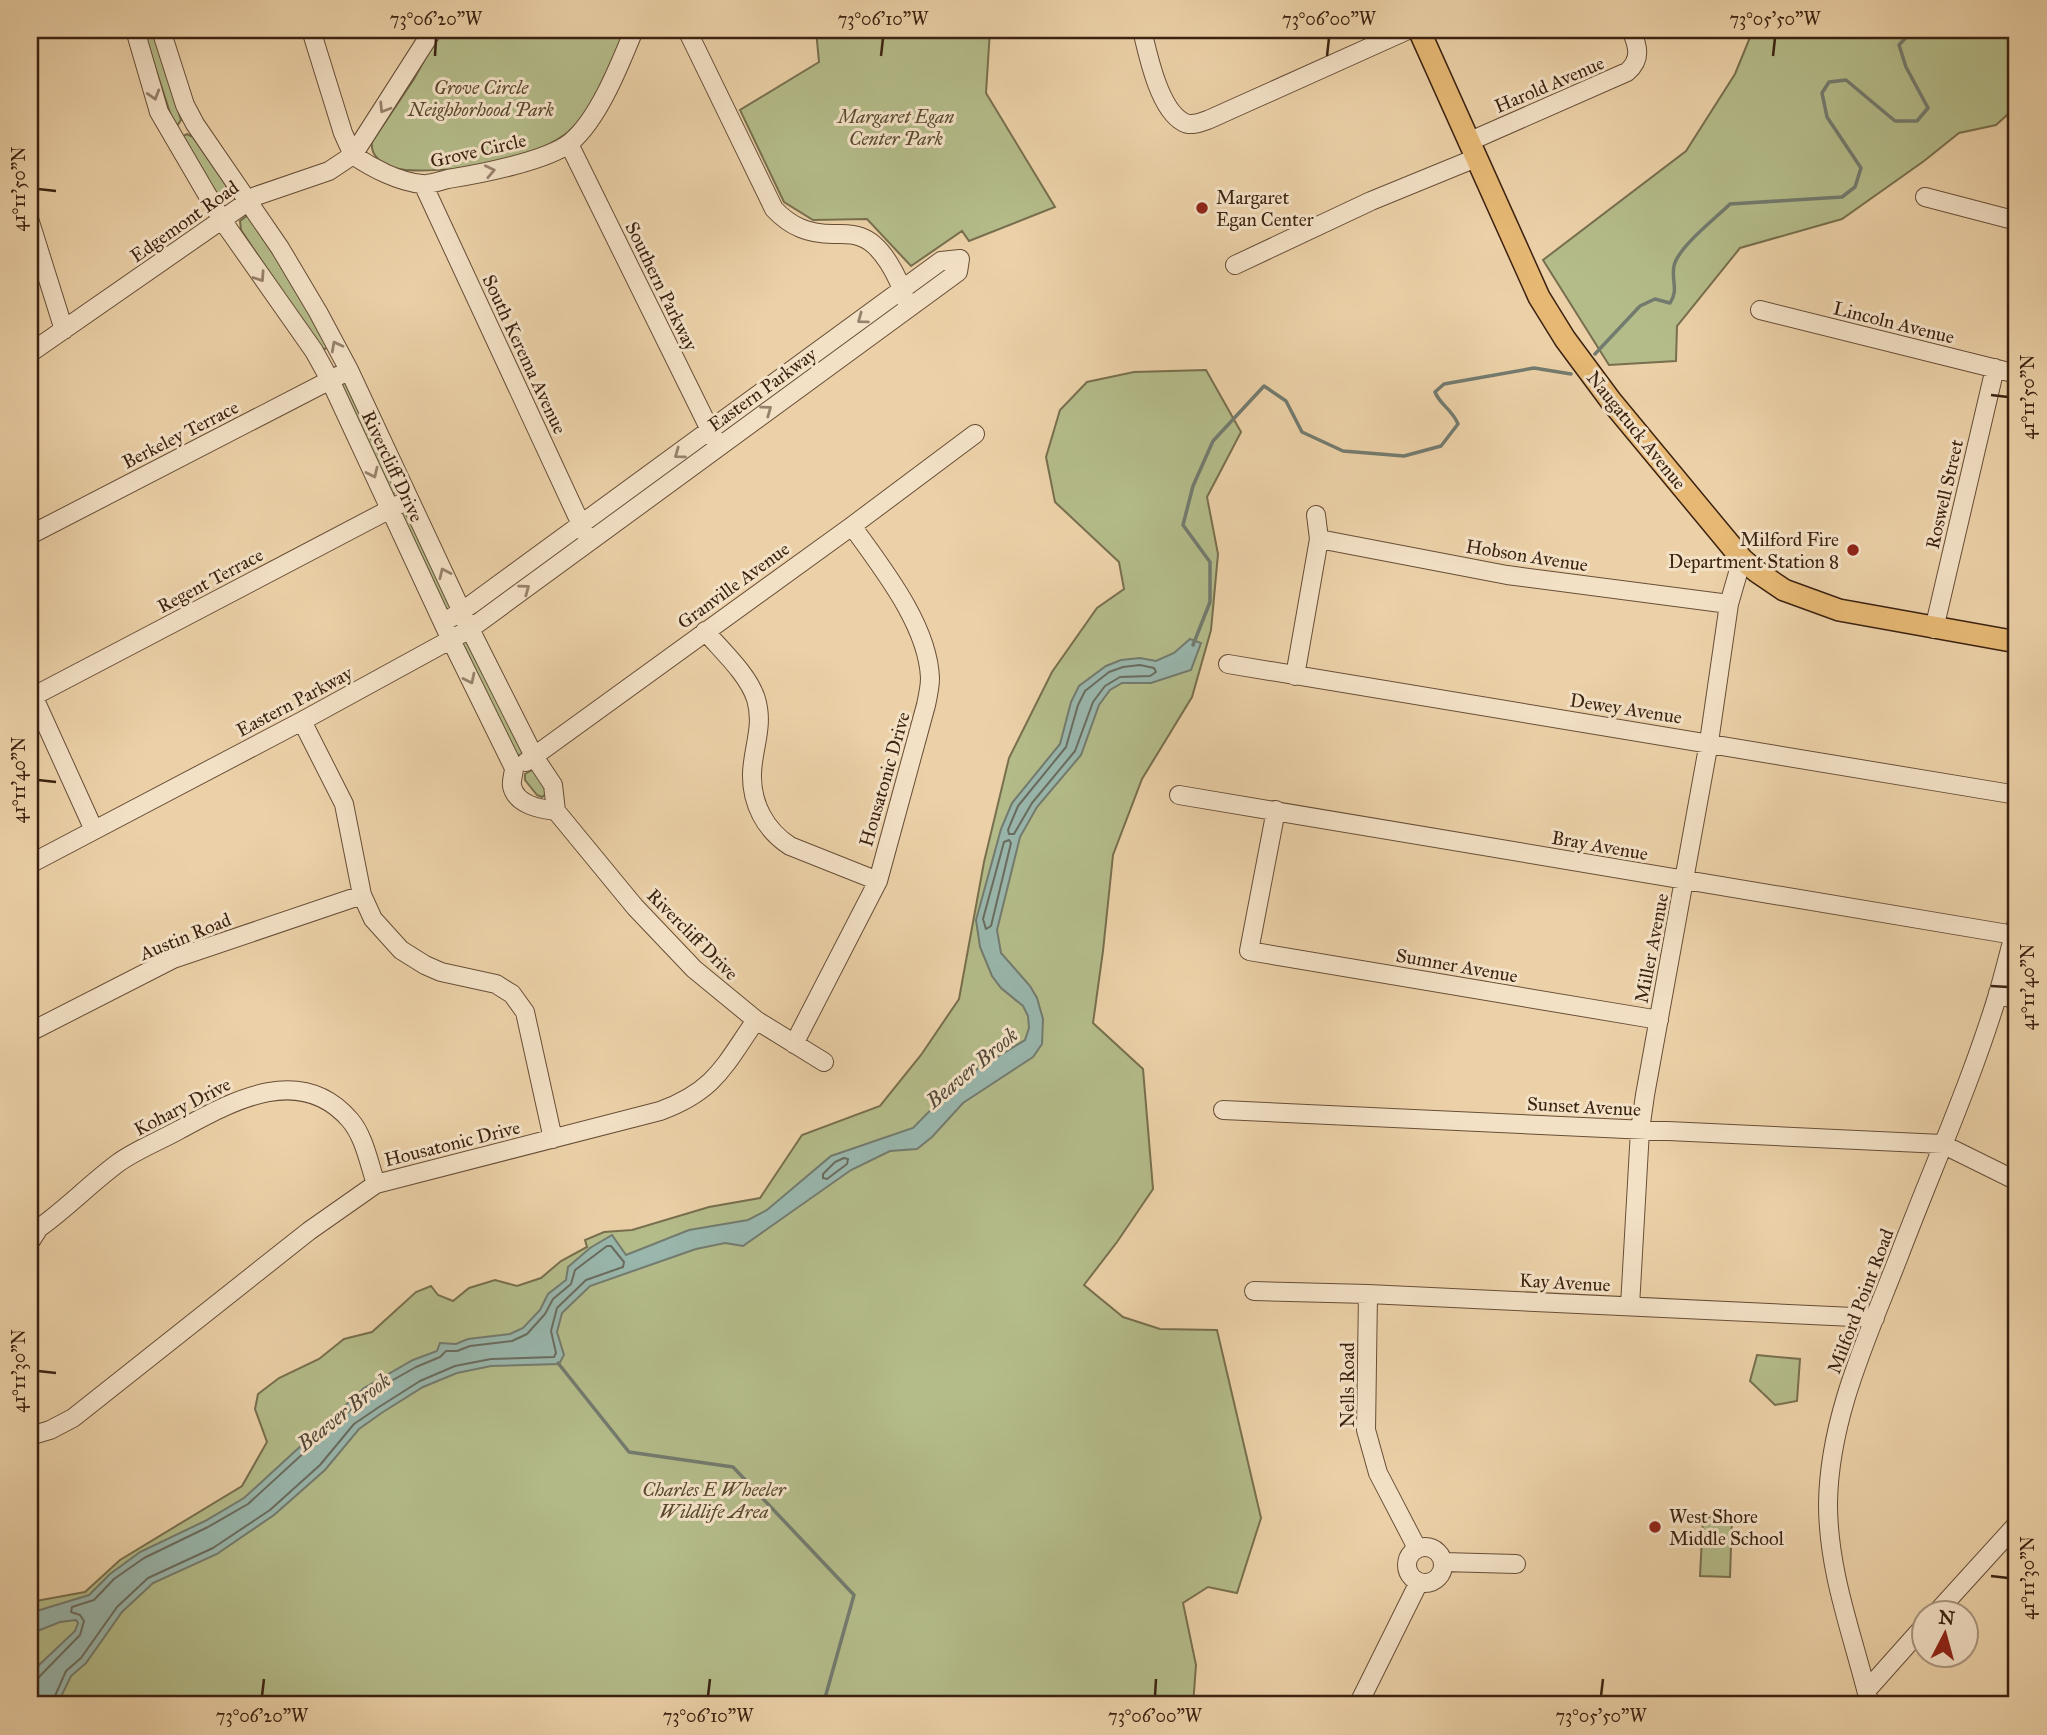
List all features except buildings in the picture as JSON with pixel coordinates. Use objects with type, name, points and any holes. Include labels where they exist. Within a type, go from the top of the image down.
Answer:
[{"type":"main road","name":"Naugatuck Avenue","points":[[1419,30],[1539,297],[1552,319],[1611,401],[1742,559],[1784,590],[1811,601],[1860,615],[2017,642]]},
{"type":"street","name":"Rivercliff Drive","points":[[135,30],[159,112],[222,220],[314,351],[330,380],[514,768],[512,786],[520,800],[541,809],[556,811]]},
{"type":"street","name":"Rivercliff Drive","points":[[160,30],[185,105],[195,124],[249,201],[318,312],[349,370],[470,629],[535,758],[553,785],[556,811],[643,916],[694,969],[756,1020],[824,1062]]},
{"type":"street","points":[[311,30],[353,155]]},
{"type":"street","name":"Edgemont Road","points":[[30,353],[256,196],[329,170],[353,155],[433,30]]},
{"type":"street","name":"Grove Circle","points":[[353,155],[374,169],[423,184],[497,170],[569,144],[583,130],[614,79],[634,30]]},
{"type":"street","points":[[1142,30],[1167,105],[1181,122],[1193,124],[1210,119],[1408,30]]},
{"type":"street","name":"Harold Avenue","points":[[1235,265],[1619,78],[1632,68],[1638,55],[1631,30]]},
{"type":"street","points":[[686,33],[774,209],[806,232],[849,234],[866,239],[881,253],[902,290],[908,309]]},
{"type":"street","points":[[172,134],[195,124]]},
{"type":"street","name":"Southern Parkway","points":[[569,144],[714,439]]},
{"type":"street","name":"South Kerema Avenue","points":[[423,184],[589,542]]},
{"type":"street","points":[[1925,197],[2017,221]]},
{"type":"street","points":[[30,222],[64,330]]},
{"type":"street","name":"Eastern Parkway","points":[[30,864],[302,721],[447,631],[462,612],[581,525],[714,439],[908,309],[958,272],[960,258],[941,261],[902,290],[714,439],[589,542],[470,629],[447,631]]},
{"type":"street","name":"Lincoln Avenue","points":[[1760,310],[2017,373]]},
{"type":"street","name":"Roswell Street","points":[[1934,629],[1995,368]]},
{"type":"street","name":"Berkeley Terrace","points":[[30,535],[349,370]]},
{"type":"street","name":"Granville Avenue","points":[[514,768],[535,758],[975,434]]},
{"type":"street","name":"Regent Terrace","points":[[31,695],[409,499]]},
{"type":"street","points":[[1295,676],[1319,539],[1316,515]]},
{"type":"street","name":"Housatonic Drive","points":[[794,1044],[878,881],[926,705],[930,680],[928,659],[919,630],[884,571],[852,526]]},
{"type":"street","name":"Hobson Avenue","points":[[1319,539],[1507,575],[1729,604]]},
{"type":"street","name":"Miller Avenue","points":[[1630,1306],[1640,1130],[1709,742],[1729,604],[1742,559]]},
{"type":"street","points":[[705,631],[751,685],[756,697],[760,722],[752,773],[754,798],[765,822],[779,839],[790,846],[878,881]]},
{"type":"street","name":"Dewey Avenue","points":[[1228,664],[2017,795]]},
{"type":"street","points":[[31,695],[94,830]]},
{"type":"street","points":[[302,721],[344,804],[362,895],[373,919],[412,958],[441,972],[496,984],[519,1002],[529,1026],[553,1139]]},
{"type":"street","name":"Bray Avenue","points":[[1179,795],[1685,881],[2015,928]]},
{"type":"street","name":"Sumner Avenue","points":[[1276,810],[1249,951],[1659,1020]]},
{"type":"street","name":"Austin Road","points":[[30,1032],[173,959],[362,895]]},
{"type":"street","name":"Milford Point Road","points":[[1868,1698],[1832,1561],[1828,1503],[1833,1448],[1839,1419],[1875,1318],[1968,1079],[1998,993],[2015,928]]},
{"type":"street","points":[[1998,993],[2017,1001]]},
{"type":"street","name":"Housatonic Drive","points":[[30,1436],[50,1430],[73,1418],[302,1236],[376,1184],[660,1111],[696,1095],[717,1077],[756,1020]]},
{"type":"street","name":"Kohary Drive","points":[[30,1242],[39,1228],[120,1162],[229,1102],[272,1090],[306,1093],[321,1098],[344,1114],[359,1135],[376,1184]]},
{"type":"street","name":"Sunset Avenue","points":[[1223,1110],[1942,1144]]},
{"type":"street","points":[[1942,1144],[2017,1181]]},
{"type":"street","name":"Kay Avenue","points":[[1254,1292],[1368,1294],[1875,1318]]},
{"type":"street","name":"Nells Road","points":[[1368,1294],[1366,1430],[1378,1473],[1417,1548]]},
{"type":"street","points":[[1950,1598],[2017,1524]]},
{"type":"street","points":[[1422,1546],[1433,1549],[1443,1562],[1441,1574],[1431,1582],[1419,1582],[1409,1574],[1406,1563],[1412,1552],[1422,1546]]},
{"type":"street","points":[[1443,1562],[1516,1564]]},
{"type":"street","points":[[1358,1705],[1419,1582]]},
{"type":"street","points":[[1868,1698],[1910,1644]]},
{"type":"green space","points":[[143,30],[153,30],[181,120],[177,126],[174,125]]},
{"type":"green space","name":"Grove Circle Neighborhood Park","points":[[441,30],[627,30],[603,84],[587,111],[568,132],[554,141],[514,159],[495,164],[418,170],[390,167],[375,155],[372,142],[414,79]]},
{"type":"green space","name":"Margaret Egan Center Park","points":[[816,30],[990,30],[986,93],[1055,207],[969,241],[962,231],[911,266],[867,219],[813,220],[784,202],[740,110],[819,62]]},
{"type":"green space","points":[[1753,30],[2017,30],[2017,106],[1996,125],[1959,133],[1842,219],[1740,248],[1677,326],[1676,361],[1609,365],[1543,260],[1686,151],[1735,74]]},
{"type":"green space","points":[[187,134],[193,137],[226,185],[226,191],[217,193],[179,142],[181,137]]},
{"type":"green space","points":[[248,215],[302,296],[328,347],[323,350],[241,230],[240,221]]},
{"type":"green space","name":"Charles E Wheeler Wildlife Area","points":[[1206,370],[1241,432],[1207,497],[1218,554],[1211,630],[1192,697],[1142,779],[1113,855],[1093,1023],[1143,1069],[1153,1189],[1084,1285],[1123,1317],[1160,1329],[1217,1330],[1261,1518],[1237,1593],[1208,1587],[1183,1603],[1196,1665],[1193,1705],[30,1705],[30,1602],[85,1592],[120,1560],[242,1486],[267,1442],[255,1409],[258,1394],[279,1378],[319,1359],[344,1339],[372,1332],[416,1292],[431,1286],[438,1295],[453,1301],[469,1288],[495,1280],[517,1286],[541,1278],[561,1261],[587,1247],[585,1240],[604,1232],[632,1230],[709,1207],[760,1198],[802,1135],[880,1106],[921,1055],[959,999],[984,862],[1009,758],[1052,672],[1097,608],[1124,589],[1119,562],[1055,502],[1046,457],[1060,410],[1087,382],[1134,372]]},
{"type":"green space","points":[[344,380],[398,491],[393,494],[339,384]]},
{"type":"green space","points":[[408,510],[455,609],[447,613],[402,518],[402,512]]},
{"type":"green space","points":[[466,638],[523,750],[521,755],[517,755],[461,646],[462,640]]},
{"type":"green space","points":[[532,770],[544,784],[546,794],[542,797],[537,795],[525,780],[525,774]]},
{"type":"green space","points":[[1757,1355],[1800,1359],[1797,1401],[1775,1405],[1750,1381]]},
{"type":"green space","points":[[1703,1517],[1732,1518],[1730,1577],[1700,1576]]},
{"type":"water","points":[[1190,639],[1201,643],[1191,670],[1151,683],[1122,683],[1110,690],[1099,705],[1081,755],[1037,807],[1020,837],[997,930],[1001,953],[1030,986],[1037,998],[1043,1019],[1042,1044],[1033,1057],[963,1103],[932,1137],[917,1149],[890,1151],[851,1170],[743,1246],[725,1243],[696,1249],[590,1286],[562,1313],[557,1332],[564,1355],[559,1364],[491,1366],[457,1373],[423,1387],[383,1412],[359,1429],[325,1470],[274,1515],[217,1554],[153,1583],[122,1612],[86,1663],[71,1676],[57,1705],[30,1705],[30,1678],[38,1666],[75,1631],[78,1623],[76,1620],[60,1622],[30,1634],[30,1613],[89,1595],[110,1574],[140,1552],[205,1521],[244,1498],[364,1388],[413,1360],[437,1351],[440,1343],[456,1344],[468,1339],[510,1334],[523,1328],[540,1310],[548,1294],[566,1280],[568,1267],[590,1248],[612,1235],[626,1255],[689,1230],[748,1220],[767,1210],[831,1156],[913,1128],[961,1079],[1025,1040],[1029,1028],[1028,1016],[1023,1006],[1001,988],[992,976],[980,947],[976,920],[1001,829],[1012,803],[1060,744],[1071,702],[1079,686],[1106,666],[1121,660],[1140,658],[1156,661],[1174,653]]},
{"type":"waterway","name":"Beaver Brook","points":[[1595,354],[1640,306],[1655,299],[1670,303],[1674,294],[1673,271],[1677,258],[1730,204],[1842,197],[1855,187],[1861,168],[1827,117],[1822,93],[1829,82],[1846,80],[1895,121],[1917,121],[1928,108],[1906,67],[1899,45],[1910,33],[1944,35],[1953,30]]},
{"type":"waterway","name":"Beaver Brook","points":[[1193,645],[1210,602],[1210,562],[1183,525],[1193,486],[1213,441],[1264,386],[1286,401],[1302,432],[1343,451],[1404,456],[1441,446],[1458,424],[1435,392],[1444,384],[1534,368],[1571,374]]},
{"type":"waterway","points":[[558,1363],[629,1452],[733,1467],[854,1595],[823,1705]]},
{"type":"place","name":"Margaret Egan Center","points":[[1202,208]]},
{"type":"place","name":"Milford Fire Department Station 8","points":[[1853,550]]},
{"type":"place","name":"West Shore Middle School","points":[[1655,1527]]}]
